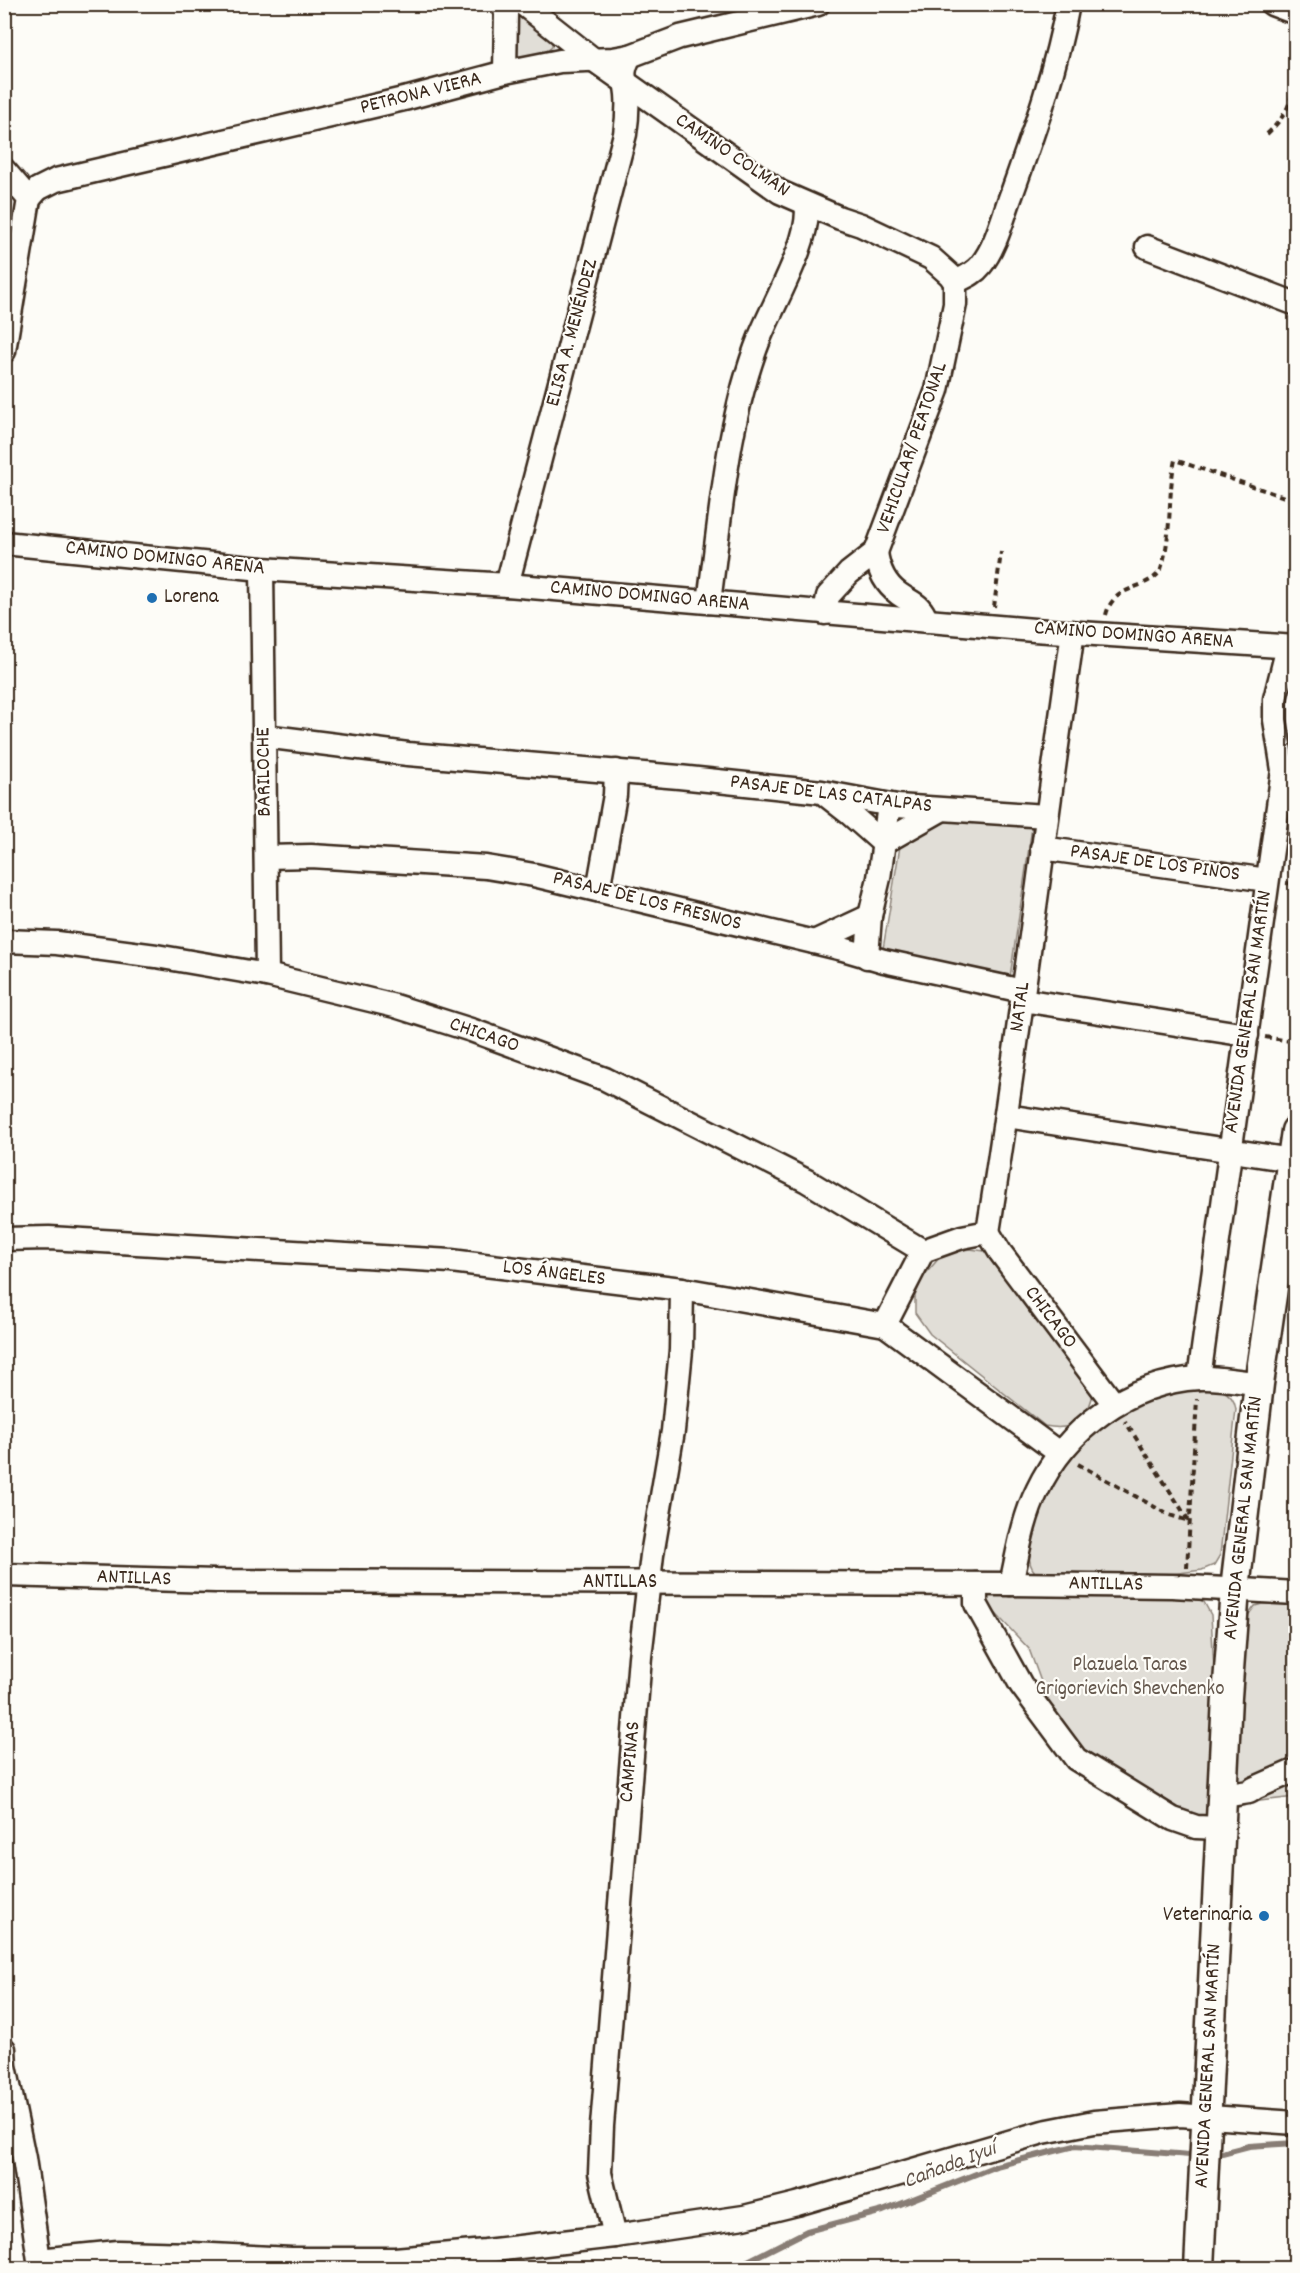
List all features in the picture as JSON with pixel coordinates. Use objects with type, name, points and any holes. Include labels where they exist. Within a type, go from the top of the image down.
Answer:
[{"type":"main road","name":"AVENIDA GENERAL SAN MARTÍN","points":[[1199,2268],[1234,1589],[1259,1384],[1296,1131]]},
{"type":"street","points":[[504,4],[506,14],[505,72]]},
{"type":"street","name":"CAMINO COLMAN","points":[[523,4],[594,60],[780,192],[861,225],[931,258],[955,282]]},
{"type":"street","name":"PETRONA VIERA","points":[[29,199],[38,189],[56,180],[397,101],[505,72],[560,61],[630,56],[680,36],[818,4]]},
{"type":"street","points":[[955,282],[974,273],[981,265],[999,229],[1043,105],[1063,32],[1068,4]]},
{"type":"street","points":[[1272,4],[1296,13]]},
{"type":"street","name":"ELISA A. MENÉNDEZ","points":[[507,585],[626,134],[627,92],[624,67],[630,56]]},
{"type":"street","points":[[4,170],[29,199],[4,351]]},
{"type":"street","points":[[709,602],[728,471],[748,372],[760,337],[802,241],[808,214],[806,204]]},
{"type":"street","points":[[1148,248],[1296,304]]},
{"type":"street","name":"VEHICULAR/ PEATONAL","points":[[825,613],[828,596],[849,573],[876,552],[937,390],[955,304],[955,282]]},
{"type":"street","name":"CAMINO DOMINGO ARENA","points":[[4,543],[262,569],[507,585],[825,613],[1292,647]]},
{"type":"street","points":[[876,552],[878,567],[896,592],[920,607],[927,621]]},
{"type":"street","name":"BARILOCHE","points":[[262,569],[267,975]]},
{"type":"street","name":"NATAL","points":[[988,1232],[1073,632]]},
{"type":"street","name":"AVENIDA GENERAL SAN MARTÍN","points":[[1199,1378],[1283,770],[1275,720],[1275,699],[1292,647]]},
{"type":"street","name":"PASAJE DE LAS CATALPAS","points":[[264,736],[481,761],[616,771],[822,792],[889,805],[1046,816]]},
{"type":"street","points":[[598,890],[611,822],[616,771]]},
{"type":"street","points":[[822,792],[883,843]]},
{"type":"street","points":[[867,957],[870,916],[879,878],[889,805]]},
{"type":"street","points":[[883,843],[941,810]]},
{"type":"street","name":"PASAJE DE LOS PINOS","points":[[1042,848],[1267,880]]},
{"type":"street","name":"PASAJE DE LOS FRESNOS","points":[[266,857],[311,856],[486,867],[534,875],[1022,995],[1247,1035]]},
{"type":"street","points":[[814,942],[870,916]]},
{"type":"street","name":"CHICAGO","points":[[4,941],[57,943],[156,956],[267,975],[395,1006],[471,1030],[605,1079],[807,1180],[924,1251]]},
{"type":"street","points":[[1006,1116],[1292,1160]]},
{"type":"street","points":[[885,1325],[924,1251],[962,1237],[988,1232]]},
{"type":"street","name":"CHICAGO","points":[[988,1232],[1000,1252],[1114,1404]]},
{"type":"street","name":"LOS ÁNGELES","points":[[4,1239],[49,1238],[451,1261],[682,1289],[885,1325],[1059,1453]]},
{"type":"street","name":"CAMPINAS","points":[[615,2236],[600,2173],[602,2126],[640,1657],[648,1583],[673,1431],[681,1350],[682,1289]]},
{"type":"street","name":"AVENIDA GENERAL SAN MARTÍN","points":[[1011,1584],[1028,1514],[1046,1472],[1059,1453],[1082,1428],[1114,1404],[1151,1388],[1199,1378],[1259,1384]]},
{"type":"street","name":"ANTILLAS","points":[[4,1575],[216,1581],[1011,1584],[1187,1587],[1296,1593]]},
{"type":"street","points":[[976,1584],[976,1604],[1021,1685],[1076,1759],[1173,1819],[1196,1827],[1220,1828]]},
{"type":"street","points":[[1222,1796],[1249,1792],[1296,1770]]},
{"type":"street","points":[[4,2049],[5,2066],[24,2158],[39,2260],[118,2252],[291,2259],[395,2259],[485,2251],[615,2236],[744,2217],[1065,2127],[1153,2116],[1207,2115],[1296,2122]]},
{"type":"path","points":[[1267,134],[1283,119],[1292,101],[1296,69]]},
{"type":"path","points":[[1104,635],[1104,622],[1112,600],[1123,591],[1146,582],[1160,572],[1169,532],[1170,490],[1175,460],[1296,501]]},
{"type":"path","points":[[991,626],[1001,552]]},
{"type":"path","points":[[1247,1035],[1296,1042]]},
{"type":"path","points":[[1187,1587],[1199,1378]]},
{"type":"path","points":[[1114,1404],[1189,1521]]},
{"type":"path","points":[[1059,1453],[1169,1515],[1189,1521]]},
{"type":"green space","points":[[520,15],[552,41],[552,47],[534,56],[514,55],[513,16]]},
{"type":"green space","points":[[905,816],[1032,827],[1010,977],[883,949]]},
{"type":"green space","points":[[970,1249],[992,1252],[1094,1390],[1084,1416],[1073,1425],[1045,1426],[930,1334],[915,1313],[915,1296],[922,1278],[940,1257],[955,1251]]},
{"type":"green space","points":[[1187,1388],[1210,1388],[1224,1392],[1234,1401],[1236,1409],[1220,1555],[1214,1565],[1202,1570],[1171,1574],[1035,1572],[1029,1560],[1035,1523],[1055,1480],[1078,1445],[1092,1431],[1138,1403]]},
{"type":"green space","name":"Plazuela Taras Grigorievich Shevchenko","points":[[992,1590],[1196,1598],[1204,1602],[1211,1615],[1214,1669],[1207,1815],[1191,1821],[1075,1751],[1051,1709],[1029,1649],[985,1602],[986,1595]]},
{"type":"green space","points":[[1295,1604],[1295,1797],[1260,1801],[1235,1808],[1246,1618],[1255,1606]]},
{"type":"building","points":[[1296,602],[1296,618],[1291,617]]},
{"type":"waterway","name":"Cañada Iyuí","points":[[1222,2153],[1249,2146],[1296,2143]]},
{"type":"waterway","name":"Cañada Iyuí","points":[[734,2268],[807,2231],[883,2211],[996,2166],[1075,2146],[1190,2155]]},
{"type":"place","name":"Lorena","points":[[152,598]]},
{"type":"place","name":"Veterinaria","points":[[1264,1916]]}]
